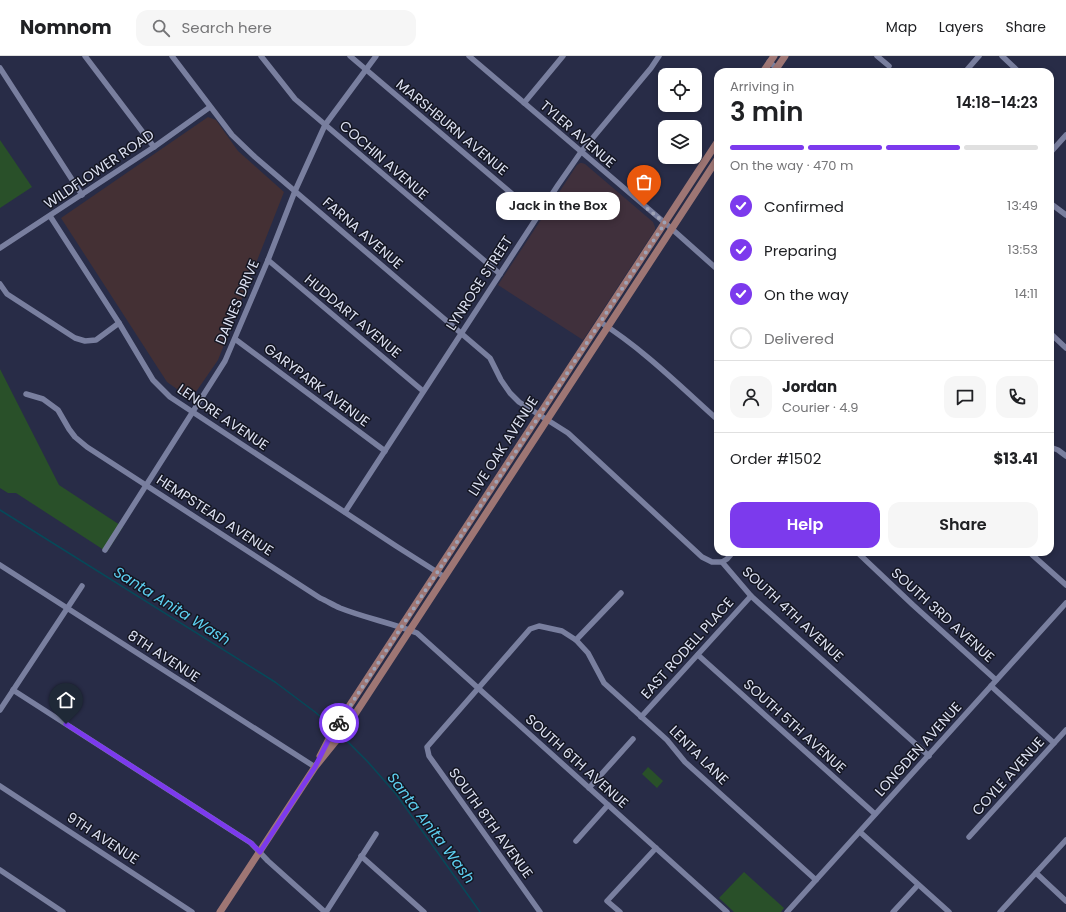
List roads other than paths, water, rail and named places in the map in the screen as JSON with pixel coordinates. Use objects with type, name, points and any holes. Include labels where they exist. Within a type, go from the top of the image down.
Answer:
[{"type":"main road","points":[[779,68],[785,56]]},
{"type":"main road","points":[[766,68],[772,59]]},
{"type":"main road","name":"LIVE OAK AVENUE","points":[[220,912],[315,767],[337,725],[714,147]]},
{"type":"main road","name":"LIVE OAK AVENUE","points":[[315,767],[344,731],[714,164]]},
{"type":"street","points":[[84,56],[154,147]]},
{"type":"street","name":"FARNA AVENUE","points":[[172,56],[232,135],[254,157],[490,358],[501,380],[518,402],[546,420]]},
{"type":"street","name":"COCHIN AVENUE","points":[[261,56],[295,99],[500,274]]},
{"type":"street","name":"MARSHBURN AVENUE","points":[[350,56],[538,216]]},
{"type":"street","name":"DAINES DRIVE","points":[[105,550],[225,362],[295,191],[326,126],[376,56]]},
{"type":"street","points":[[524,103],[563,56]]},
{"type":"street","name":"LYNROSE STREET","points":[[345,512],[581,152],[651,68],[659,56]]},
{"type":"street","points":[[877,56],[888,66]]},
{"type":"street","points":[[968,68],[979,56]]},
{"type":"street","points":[[1002,56],[1016,68]]},
{"type":"street","name":"TYLER AVENUE","points":[[471,57],[714,264]]},
{"type":"street","points":[[772,59],[776,68]]},
{"type":"street","points":[[0,68],[82,195]]},
{"type":"street","name":"WILDFLOWER ROAD","points":[[0,248],[154,147],[210,107]]},
{"type":"street","points":[[1054,148],[1066,135]]},
{"type":"street","points":[[1054,207],[1066,215]]},
{"type":"street","name":"LENORE AVENUE","points":[[50,216],[119,323],[153,380],[170,397],[444,577]]},
{"type":"street","name":"HUDDART AVENUE","points":[[268,260],[423,391]]},
{"type":"street","points":[[0,284],[7,294],[75,338],[85,341],[96,340],[119,323]]},
{"type":"street","points":[[600,322],[664,371],[714,416]]},
{"type":"street","points":[[1054,337],[1066,348]]},
{"type":"street","name":"GARYPARK AVENUE","points":[[235,339],[385,451]]},
{"type":"street","name":"HEMPSTEAD AVENUE","points":[[26,394],[43,400],[58,410],[75,437],[87,447],[320,598],[353,613],[410,630]]},
{"type":"street","points":[[546,420],[568,433],[702,557],[712,562],[722,562],[729,556]]},
{"type":"street","points":[[1054,448],[1066,456]]},
{"type":"street","name":"SOUTH 3RD AVENUE","points":[[861,556],[996,680]]},
{"type":"street","points":[[1033,556],[1066,585]]},
{"type":"street","name":"SOUTH 4TH AVENUE","points":[[722,562],[752,596],[929,756]]},
{"type":"street","name":"8TH AVENUE","points":[[0,565],[315,767]]},
{"type":"street","points":[[0,710],[82,586]]},
{"type":"street","points":[[576,640],[621,593]]},
{"type":"street","name":"EAST RODELL PLACE","points":[[641,717],[752,596]]},
{"type":"street","name":"LONGDEN AVENUE","points":[[787,912],[1066,603]]},
{"type":"street","name":"LENTA LANE","points":[[427,747],[530,629],[538,626],[562,631],[576,640],[588,653],[604,683],[667,740],[685,762],[816,880]]},
{"type":"street","name":"SOUTH 6TH AVENUE","points":[[410,630],[417,633],[727,912]]},
{"type":"street","name":"SOUTH 5TH AVENUE","points":[[698,655],[876,814]]},
{"type":"street","name":"SOUTH 3RD AVENUE","points":[[991,686],[1054,743]]},
{"type":"street","points":[[13,690],[251,843],[268,861],[325,912],[376,834]]},
{"type":"street","name":"COYLE AVENUE","points":[[969,837],[1066,730]]},
{"type":"street","points":[[589,788],[633,739]]},
{"type":"street","name":"SOUTH 8TH AVENUE","points":[[427,747],[429,756],[540,912]]},
{"type":"street","name":"9TH AVENUE","points":[[0,786],[192,912]]},
{"type":"street","points":[[576,841],[608,805]]},
{"type":"street","points":[[860,832],[949,912]]},
{"type":"street","points":[[1000,912],[1066,840]]},
{"type":"street","points":[[620,912],[608,900],[656,848]]},
{"type":"street","points":[[361,856],[424,912]]},
{"type":"street","points":[[0,870],[63,912]]},
{"type":"street","points":[[1036,873],[1066,901]]},
{"type":"street","points":[[893,912],[918,885]]},
{"type":"waterway","name":"Santa Anita Wash","points":[[0,510],[275,682],[330,725]]},
{"type":"waterway","name":"Santa Anita Wash","points":[[346,740],[396,794],[480,912]]},
{"type":"place","name":"Jack in the Box","points":[[644,206]]}]
